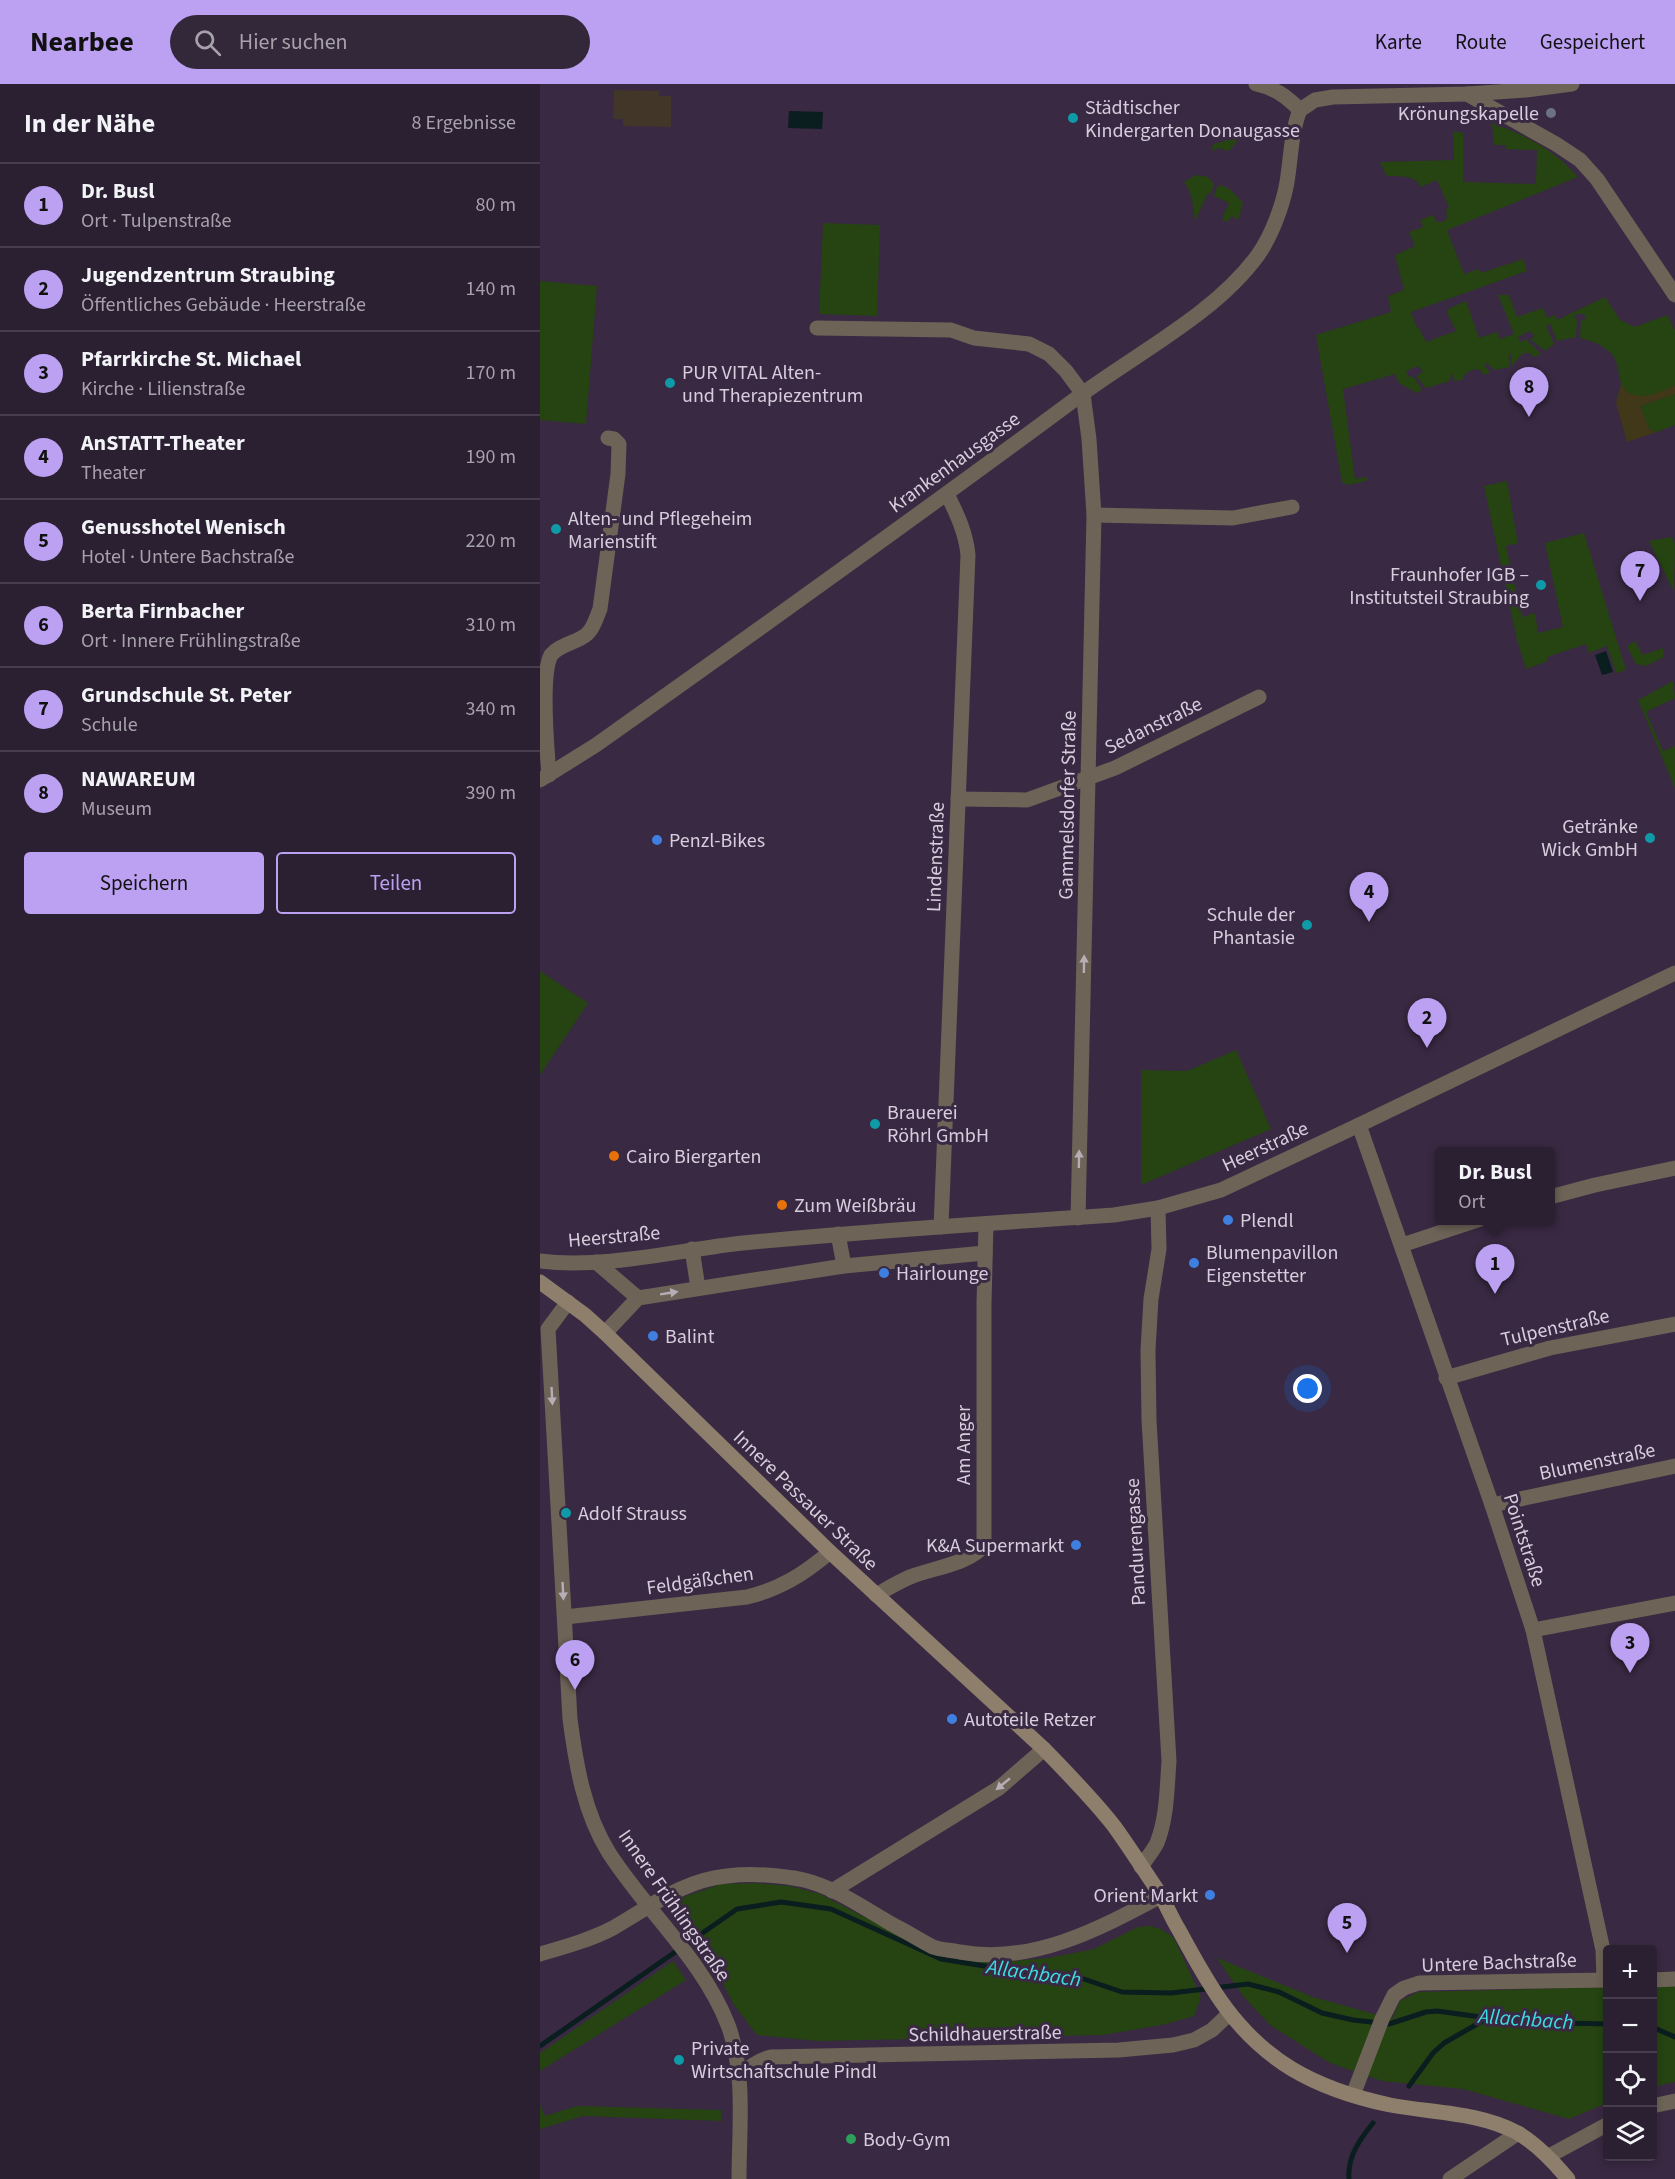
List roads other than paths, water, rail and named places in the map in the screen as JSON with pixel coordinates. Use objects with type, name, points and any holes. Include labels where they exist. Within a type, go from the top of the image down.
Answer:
[{"type":"main road","name":"Innere Passauer Straße","points":[[540,1282],[605,1333],[830,1552],[1044,1749],[1114,1827],[1161,1896],[1226,2011],[1259,2045],[1311,2079],[1353,2095],[1391,2105],[1470,2116],[1518,2133],[1549,2156],[1568,2179]]},
{"type":"street","points":[[1256,84],[1271,87],[1282,93],[1300,110],[1315,100],[1333,97],[1431,89],[1467,94],[1572,84]]},
{"type":"street","points":[[1467,94],[1580,160],[1597,179],[1675,295]]},
{"type":"street","name":"Krankenhausgasse","points":[[545,778],[596,745],[1083,394],[1201,312],[1238,280],[1260,252],[1274,224],[1287,186],[1295,123],[1300,110]]},
{"type":"street","points":[[817,328],[951,330],[974,338],[1029,344],[1049,354],[1066,371],[1083,394]]},
{"type":"street","name":"Gammelsdorfer Straße","points":[[1078,1218],[1094,515],[1089,439],[1083,394]]},
{"type":"street","points":[[545,778],[543,709],[546,667],[551,656],[586,635],[594,624],[600,609],[618,474],[619,444],[614,439],[608,438]]},
{"type":"street","name":"Lindenstraße","points":[[941,1227],[968,555],[967,540],[947,494]]},
{"type":"street","points":[[1094,515],[1233,518],[1292,507]]},
{"type":"street","name":"Sedanstraße","points":[[958,799],[1027,800],[1115,768],[1259,697]]},
{"type":"street","name":"Heerstraße","points":[[540,1261],[596,1262],[838,1234],[1078,1218],[1158,1208],[1221,1190],[1675,973]]},
{"type":"street","name":"Pointstraße","points":[[1359,1125],[1492,1505],[1533,1630],[1603,1950]]},
{"type":"street","points":[[1555,1196],[1675,1168]]},
{"type":"street","name":"Pandurengasse","points":[[1141,1867],[1157,1843],[1161,1828],[1169,1761],[1148,1373],[1149,1322],[1159,1249],[1158,1208]]},
{"type":"street","name":"Am Anger","points":[[876,1595],[911,1577],[968,1557],[980,1551],[984,1545],[986,1224]]},
{"type":"street","points":[[1402,1245],[1465,1225]]},
{"type":"street","points":[[838,1234],[844,1266]]},
{"type":"street","points":[[692,1250],[698,1288]]},
{"type":"street","points":[[605,1333],[638,1298],[844,1266],[985,1253]]},
{"type":"street","points":[[596,1262],[638,1298]]},
{"type":"street","name":"Innere Frühlingstraße","points":[[568,1302],[548,1329],[571,1730],[576,1764],[587,1806],[608,1852],[707,1982],[728,2025],[738,2077],[738,2179]]},
{"type":"street","name":"Tulpenstraße","points":[[1446,1378],[1550,1348],[1675,1324]]},
{"type":"street","name":"Blumenstraße","points":[[1492,1505],[1675,1466]]},
{"type":"street","name":"Feldgäßchen","points":[[565,1617],[747,1597],[765,1593],[794,1580],[830,1552]]},
{"type":"street","points":[[1533,1630],[1675,1603]]},
{"type":"street","points":[[832,1891],[999,1788],[1044,1749]]},
{"type":"street","points":[[540,1954],[570,1946],[611,1929],[680,1888],[703,1880],[727,1876],[784,1877],[806,1880],[832,1891],[934,1947],[974,1954],[1007,1954],[1046,1948],[1086,1934],[1161,1896]]},
{"type":"street","points":[[1657,1980],[1675,1979]]},
{"type":"street","name":"Untere Bachstraße","points":[[1353,2095],[1382,2019],[1394,1995],[1404,1988],[1419,1983],[1603,1980]]},
{"type":"street","name":"Schildhauerstraße","points":[[738,2077],[753,2064],[771,2057],[1096,2052],[1173,2045],[1194,2040],[1212,2030],[1226,2011]]},
{"type":"street","points":[[1657,2105],[1675,2101]]},
{"type":"street","points":[[1549,2156],[1603,2127]]},
{"type":"street","points":[[1450,2179],[1518,2133]]},
{"type":"waterway","name":"Allachbach","points":[[540,2046],[737,1909],[781,1902],[831,1909],[941,1959],[1015,1971],[1075,1976],[1122,1992],[1171,1993],[1248,1984],[1279,1992],[1322,2013],[1353,2020],[1389,2024],[1426,2012],[1437,2011],[1517,2022],[1603,2024]]},
{"type":"waterway","points":[[1409,2086],[1433,2053],[1444,2043],[1486,2019]]},
{"type":"waterway","name":"Allachbach","points":[[1657,2029],[1675,2037]]},
{"type":"waterway","points":[[1349,2179],[1352,2156],[1373,2123]]},
{"type":"place","name":"Krönungskapelle","points":[[1551,113]]},
{"type":"place","name":"Städtischer Kindergarten Donaugasse","points":[[1073,118]]},
{"type":"place","name":"PUR VITAL Alten- und Therapiezentrum","points":[[670,383]]},
{"type":"place","name":"NAWAREUM","points":[[1529,417]]},
{"type":"place","name":"Alten- und Pflegeheim Marienstift","points":[[556,529]]},
{"type":"place","name":"Fraunhofer IGB – Institutsteil Straubing","points":[[1541,585]]},
{"type":"place","name":"Grundschule St. Peter","points":[[1640,601]]},
{"type":"place","name":"Getränke Wick GmbH","points":[[1650,838]]},
{"type":"place","name":"Penzl-Bikes","points":[[657,840]]},
{"type":"place","name":"AnSTATT-Theater","points":[[1369,922]]},
{"type":"place","name":"Schule der Phantasie","points":[[1307,925]]},
{"type":"place","name":"Jugendzentrum Straubing","points":[[1427,1048]]},
{"type":"place","name":"Brauerei Röhrl GmbH","points":[[875,1124]]},
{"type":"place","name":"Cairo Biergarten","points":[[614,1156]]},
{"type":"place","name":"Zum Weißbräu","points":[[782,1205]]},
{"type":"place","name":"Plendl","points":[[1228,1220]]},
{"type":"place","name":"Blumenpavillon Eigenstetter","points":[[1194,1263]]},
{"type":"place","name":"Hairlounge","points":[[884,1273]]},
{"type":"place","name":"Dr. Busl","points":[[1495,1294]]},
{"type":"place","name":"Balint","points":[[653,1336]]},
{"type":"place","name":"Adolf Strauss","points":[[566,1513]]},
{"type":"place","name":"K&A Supermarkt","points":[[1076,1545]]},
{"type":"place","name":"Pfarrkirche St. Michael","points":[[1630,1673]]},
{"type":"place","name":"Berta Firnbacher","points":[[575,1690]]},
{"type":"place","name":"Autoteile Retzer","points":[[952,1719]]},
{"type":"place","name":"Orient Markt","points":[[1210,1895]]},
{"type":"place","name":"Genusshotel Wenisch","points":[[1347,1953]]},
{"type":"place","name":"Private Wirtschaftschule Pindl","points":[[679,2060]]},
{"type":"place","name":"Body-Gym","points":[[851,2139]]}]
